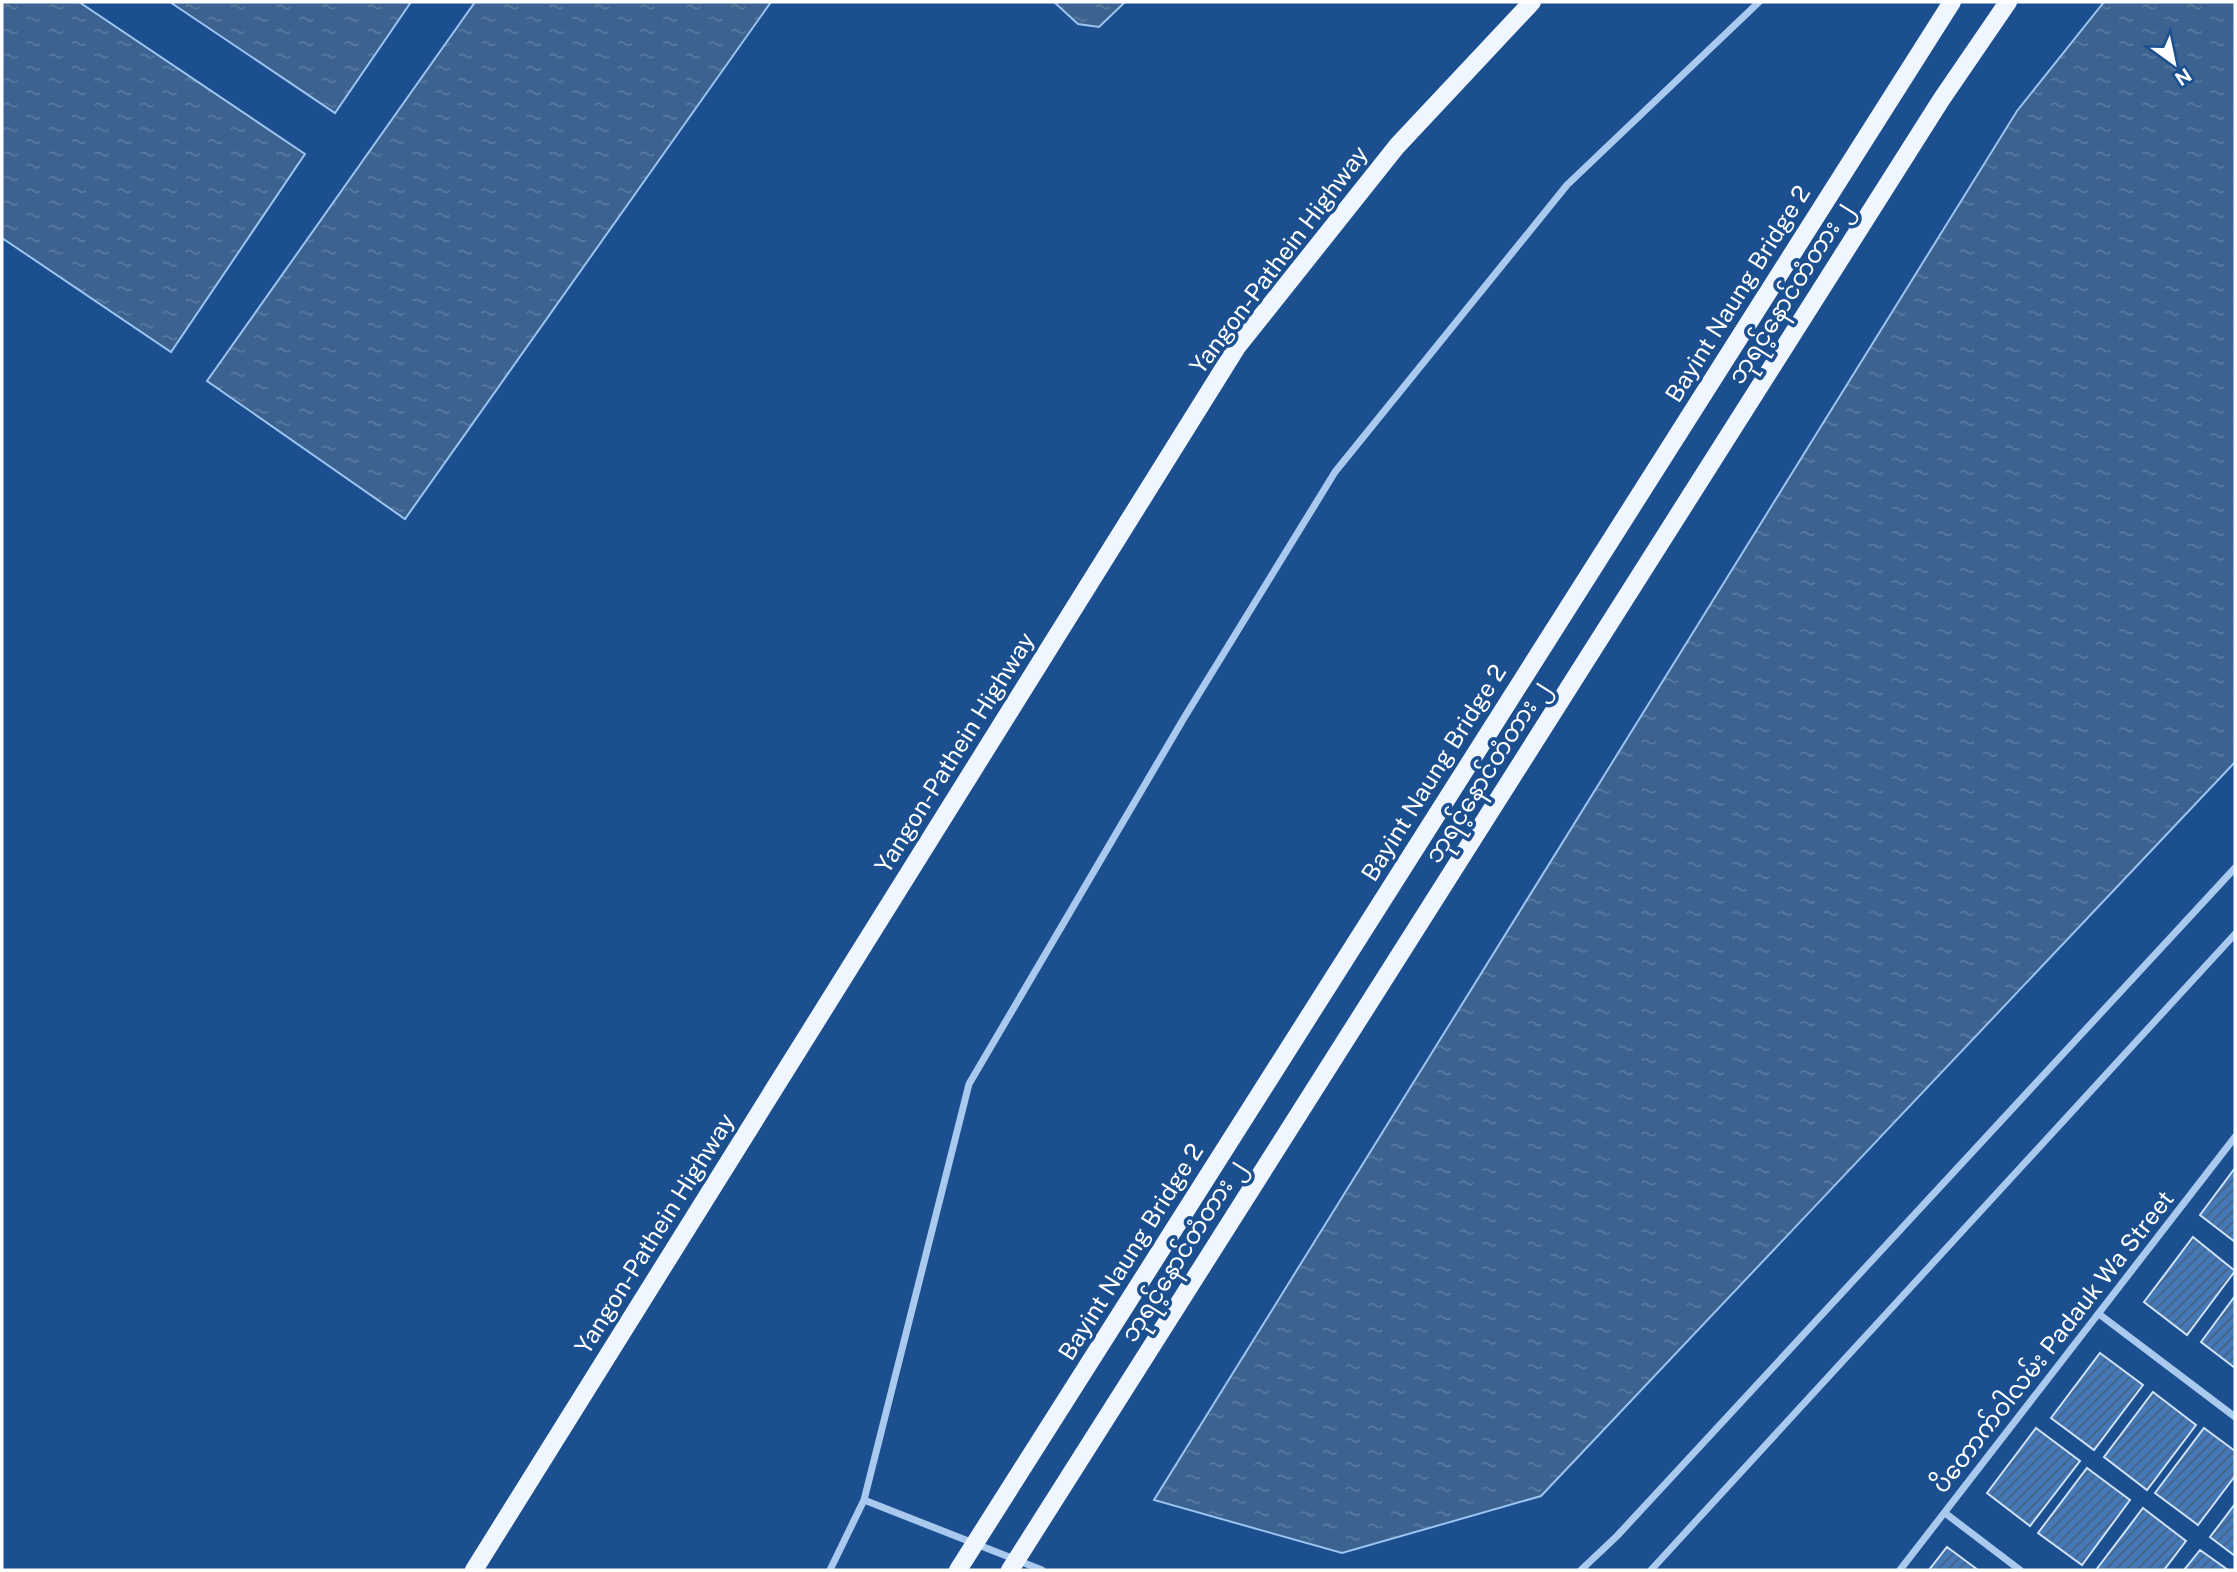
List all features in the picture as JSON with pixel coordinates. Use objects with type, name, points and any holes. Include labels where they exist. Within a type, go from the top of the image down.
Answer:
[{"type":"main road","name":"Yangon-Pathein Highway","points":[[474,1570],[1237,347],[1397,146],[1532,2]]},
{"type":"main road","name":"Bayint Naung Bridge 2","points":[[958,1570],[1952,2]]},
{"type":"main road","name":"ဘုရင့်နောင်တံတား ၂","points":[[1010,1570],[1941,100],[2008,2]]},
{"type":"street","points":[[830,1570],[864,1500],[970,1084],[1184,718],[1335,472],[1567,185],[1759,2]]},
{"type":"street","points":[[1581,1570],[1617,1536],[2235,868]]},
{"type":"street","points":[[1651,1570],[2235,934]]},
{"type":"street","name":"ပိတောက်ဝါလမ်း Padauk Wa Street","points":[[1900,1570],[2235,1137]]},
{"type":"street","points":[[2099,1314],[2235,1417]]},
{"type":"street","points":[[864,1500],[1042,1570]]},
{"type":"street","points":[[1945,1513],[2020,1570]]},
{"type":"water","points":[[2,2],[79,2],[305,154],[171,352],[2,238]]},
{"type":"water","points":[[170,2],[411,2],[335,113]]},
{"type":"water","points":[[475,2],[771,2],[405,519],[207,381]]},
{"type":"water","points":[[1054,2],[1125,2],[1099,27],[1078,24]]},
{"type":"water","points":[[2104,2],[2235,2],[2235,762],[1541,1496],[1342,1553],[1154,1500],[2017,111]]},
{"type":"building","points":[[2235,1168],[2235,1242],[2200,1215]]},
{"type":"building","points":[[2193,1237],[2235,1271],[2187,1335],[2144,1302]]},
{"type":"building","points":[[2235,1296],[2235,1368],[2201,1342]]},
{"type":"building","points":[[2100,1353],[2143,1385],[2094,1450],[2051,1418]]},
{"type":"building","points":[[2153,1392],[2196,1425],[2147,1490],[2104,1457]]},
{"type":"building","points":[[2036,1428],[2080,1461],[2030,1526],[1987,1493]]},
{"type":"building","points":[[2204,1428],[2235,1451],[2235,1476],[2198,1525],[2155,1493]]},
{"type":"building","points":[[2087,1468],[2130,1500],[2082,1565],[2038,1533]]},
{"type":"building","points":[[2235,1504],[2235,1556],[2210,1537]]},
{"type":"building","points":[[2143,1508],[2186,1541],[2164,1570],[2096,1570]]},
{"type":"building","points":[[1947,1547],[1978,1570],[1929,1570]]},
{"type":"building","points":[[2200,1550],[2228,1570],[2184,1570]]}]
